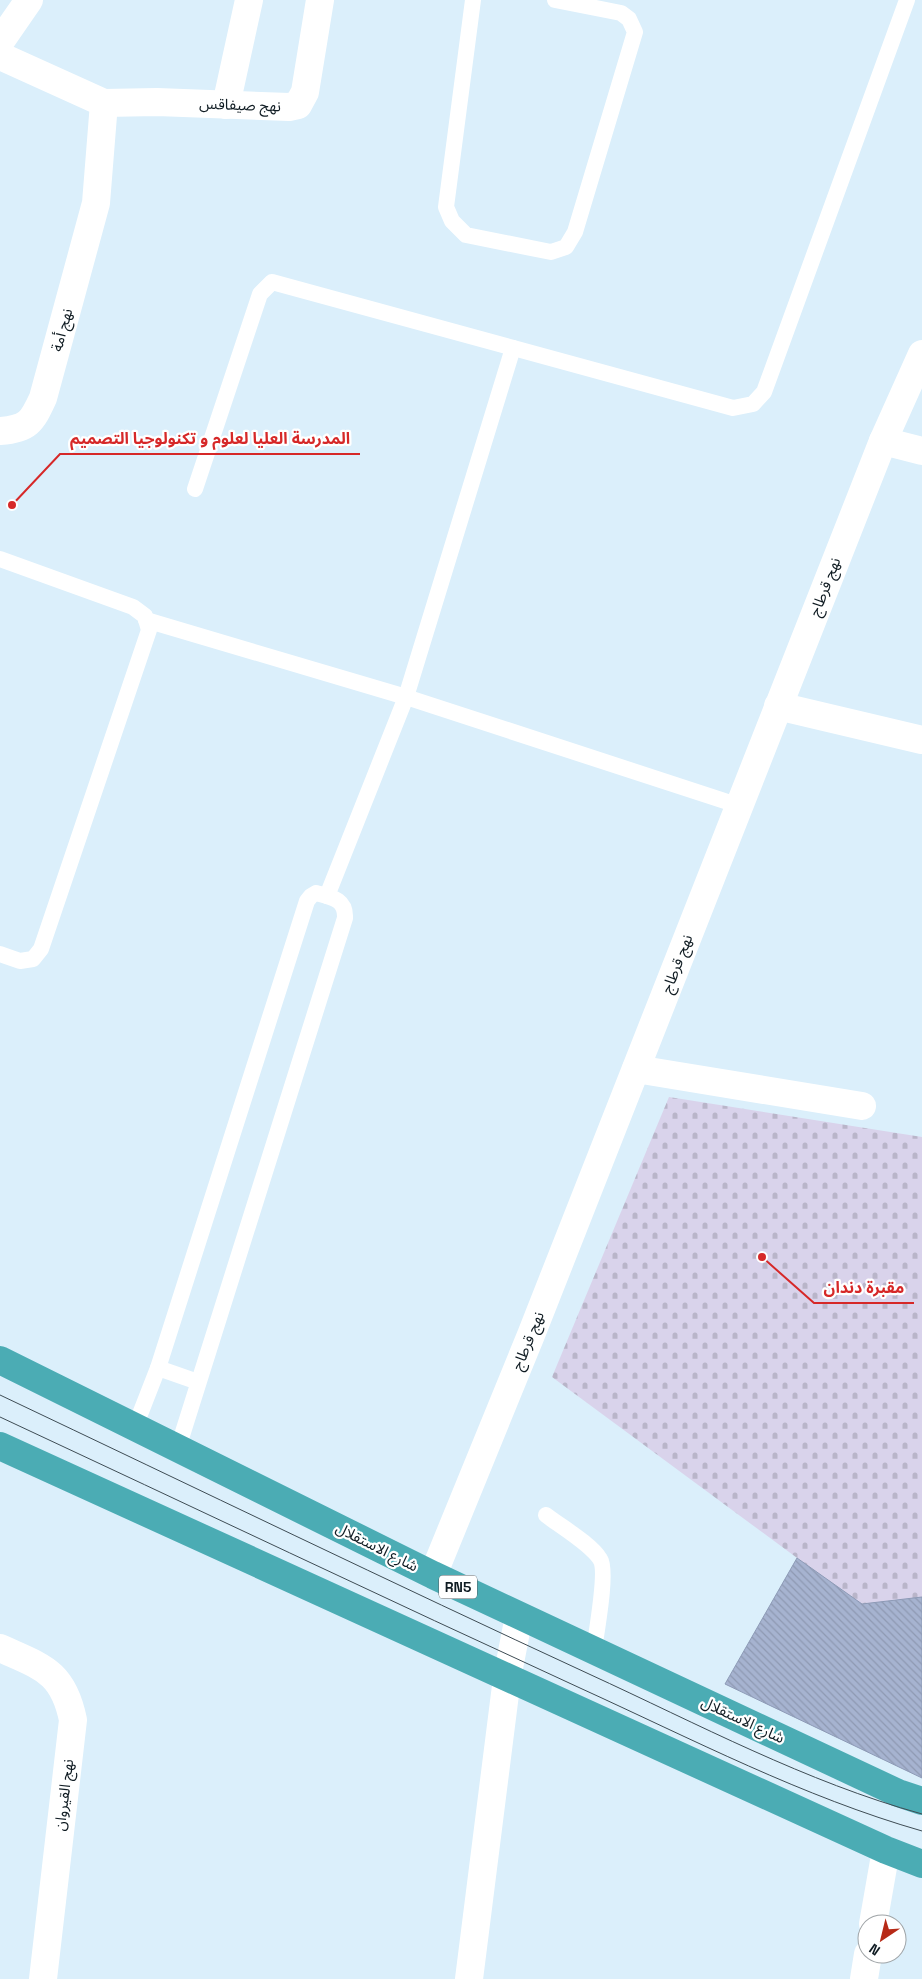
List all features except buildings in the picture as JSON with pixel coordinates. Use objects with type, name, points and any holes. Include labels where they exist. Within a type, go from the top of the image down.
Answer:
[{"type":"highway","name":"شارع الاستقلال","points":[[0,1360],[433,1575],[898,1793],[922,1801]]},
{"type":"highway","points":[[0,1446],[886,1850],[922,1864]]},
{"type":"street","points":[[0,42],[30,0]]},
{"type":"street","points":[[226,105],[249,0]]},
{"type":"street","name":"نهج صيفاقس","points":[[0,56],[104,103],[289,108],[298,105],[305,92],[320,0]]},
{"type":"street","name":"نهج أمة","points":[[0,431],[17,430],[33,419],[44,398],[96,203],[104,103]]},
{"type":"street","name":"نهج قرطاج","points":[[433,1575],[531,1335],[883,441],[922,354]]},
{"type":"street","points":[[883,441],[922,451]]},
{"type":"street","points":[[778,706],[922,740]]},
{"type":"street","points":[[636,1069],[862,1106]]},
{"type":"street","points":[[469,1979],[507,1678],[519,1616]]},
{"type":"street","name":"نهج القيروان","points":[[0,1648],[40,1666],[56,1678],[69,1702],[73,1720],[43,1979]]},
{"type":"street","points":[[876,1914],[886,1850]]},
{"type":"street","points":[[864,1979],[866,1964]]},
{"type":"lane","points":[[473,0],[446,207],[452,221],[466,235],[551,252],[566,247],[575,232],[635,32],[629,20],[621,13],[555,0]]},
{"type":"lane","points":[[195,489],[260,294],[272,282],[733,408],[753,404],[764,392],[907,0]]},
{"type":"lane","points":[[327,896],[406,696],[513,348]]},
{"type":"lane","points":[[0,559],[134,607],[145,616],[149,630],[41,950],[33,959],[20,961],[0,954]]},
{"type":"lane","points":[[146,620],[406,696],[740,806]]},
{"type":"lane","points":[[134,1427],[158,1368],[307,900],[316,893],[337,899],[343,905],[345,918],[178,1448]]},
{"type":"lane","points":[[158,1368],[198,1382]]},
{"type":"lane","points":[[546,1515],[602,1560],[604,1573],[594,1650]]},
{"type":"green space","points":[[669,1097],[922,1137],[922,1646],[816,1572],[552,1377]]},
{"type":"tram line","points":[[0,1395],[753,1751],[836,1786],[922,1814]]},
{"type":"tram line","points":[[0,1417],[748,1766],[834,1801],[922,1831]]},
{"type":"place","name":"المدرسة العليا لعلوم و تكنولوجيا التصميم","points":[[12,505]]},
{"type":"place","name":"مقبرة دندان","points":[[762,1257]]}]
